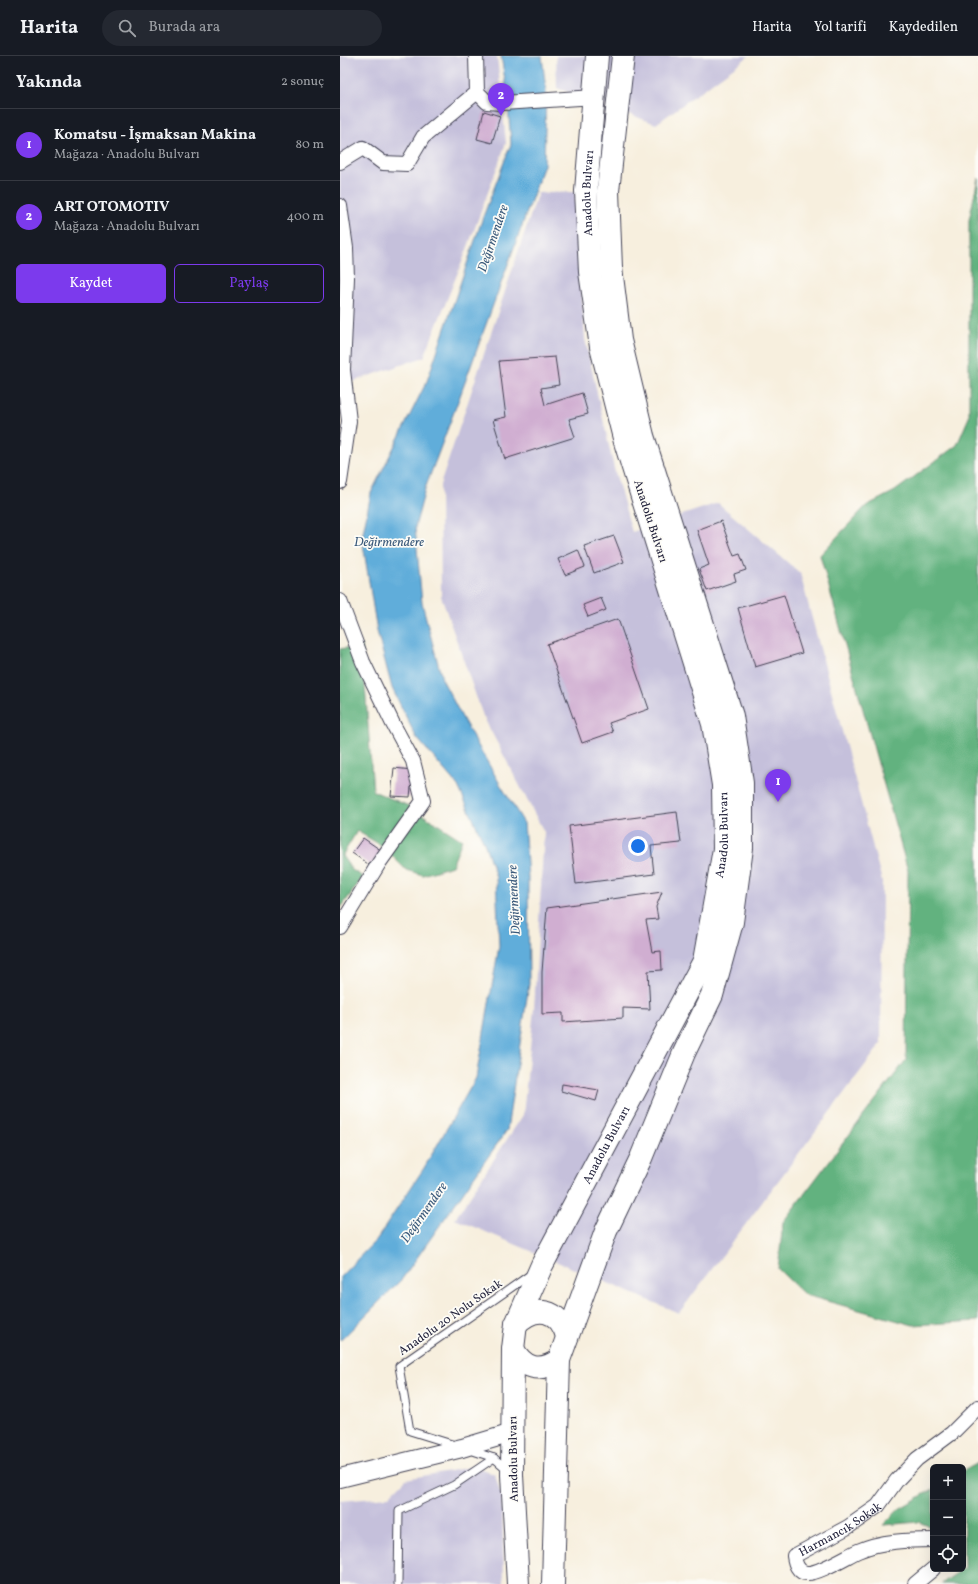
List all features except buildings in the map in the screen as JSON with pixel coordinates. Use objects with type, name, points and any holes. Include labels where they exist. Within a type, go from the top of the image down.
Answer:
[{"type":"highway","name":"Anadolu Bulvarı","points":[[518,1584],[512,1475],[512,1349],[516,1324],[542,1265],[704,961],[724,849],[723,785],[713,724],[625,442],[600,347],[590,272],[586,191],[595,97],[597,56]]},
{"type":"highway","name":"Anadolu Bulvarı","points":[[553,1584],[559,1360],[606,1231],[640,1158],[684,1053],[712,995],[732,922],[742,848],[742,783],[732,716],[643,436],[620,340],[611,268],[608,191],[623,56]]},
{"type":"highway","points":[[516,1324],[523,1317],[532,1313],[541,1312],[550,1314],[558,1319],[564,1327],[567,1336]]},
{"type":"highway","points":[[512,1349],[517,1358],[524,1364],[533,1367],[546,1367],[559,1360]]},
{"type":"street","points":[[476,56],[477,92],[487,102],[502,103],[595,97]]},
{"type":"street","points":[[340,162],[363,148],[383,163],[407,164],[423,136],[477,92]]},
{"type":"street","points":[[340,206],[346,248],[347,278],[343,370],[349,421],[340,482]]},
{"type":"street","points":[[340,601],[363,662],[413,761],[423,801],[379,863],[340,927]]},
{"type":"street","name":"Harmancık Sokak","points":[[930,1540],[912,1539],[859,1550],[824,1568],[807,1573],[800,1571],[795,1564],[794,1556],[848,1527],[878,1506],[898,1480],[917,1459],[952,1433],[978,1407]]},
{"type":"street","points":[[340,1478],[462,1448],[512,1433]]},
{"type":"street","points":[[915,1584],[930,1572]]},
{"type":"lane","name":"Anadolu 20 Nolu Sokak","points":[[512,1475],[494,1458],[410,1431],[399,1366],[542,1265]]},
{"type":"lane","points":[[398,1584],[399,1512],[454,1485],[494,1458]]},
{"type":"shaded area","points":[[340,56],[497,56],[506,143],[466,252],[424,357],[340,386]]},
{"type":"shaded area","points":[[556,56],[749,56],[656,124],[557,88]]},
{"type":"shaded area","points":[[575,192],[585,339],[614,468],[632,532],[718,503],[800,573],[882,881],[881,1044],[679,1313],[455,1219],[523,1115],[534,1009],[544,832],[483,716],[441,596],[440,485],[538,193]]},
{"type":"shaded area","points":[[476,1466],[495,1475],[502,1498],[504,1584],[340,1584],[340,1501],[388,1497],[406,1479]]},
{"type":"green space","points":[[978,178],[978,1321],[913,1325],[805,1295],[778,1269],[783,1222],[906,1060],[908,871],[820,555],[866,506],[895,491],[957,445],[969,417],[969,220]]},
{"type":"green space","points":[[362,645],[373,791],[409,806],[462,840],[452,866],[423,875],[406,870],[382,846],[357,831],[342,856],[352,870],[363,877],[340,909],[340,649]]},
{"type":"green space","points":[[978,1463],[978,1584],[941,1584],[958,1572],[966,1572],[966,1469]]},
{"type":"green space","points":[[930,1491],[930,1527],[919,1522],[883,1525],[899,1509]]},
{"type":"water","name":"Değirmendere","points":[[501,56],[542,56],[546,91],[544,165],[426,486],[415,527],[422,603],[442,679],[464,721],[524,823],[528,877],[529,984],[507,1130],[402,1279],[340,1341],[340,1277],[377,1239],[424,1168],[476,1078],[499,946],[496,877],[485,845],[458,786],[416,737],[392,688],[377,631],[362,538],[371,493],[427,381],[483,217],[511,144],[507,92]]},
{"type":"place","name":"ART OTOMOTIV","points":[[501,116]]},
{"type":"place","name":"Komatsu - İşmaksan Makina","points":[[778,802]]}]
